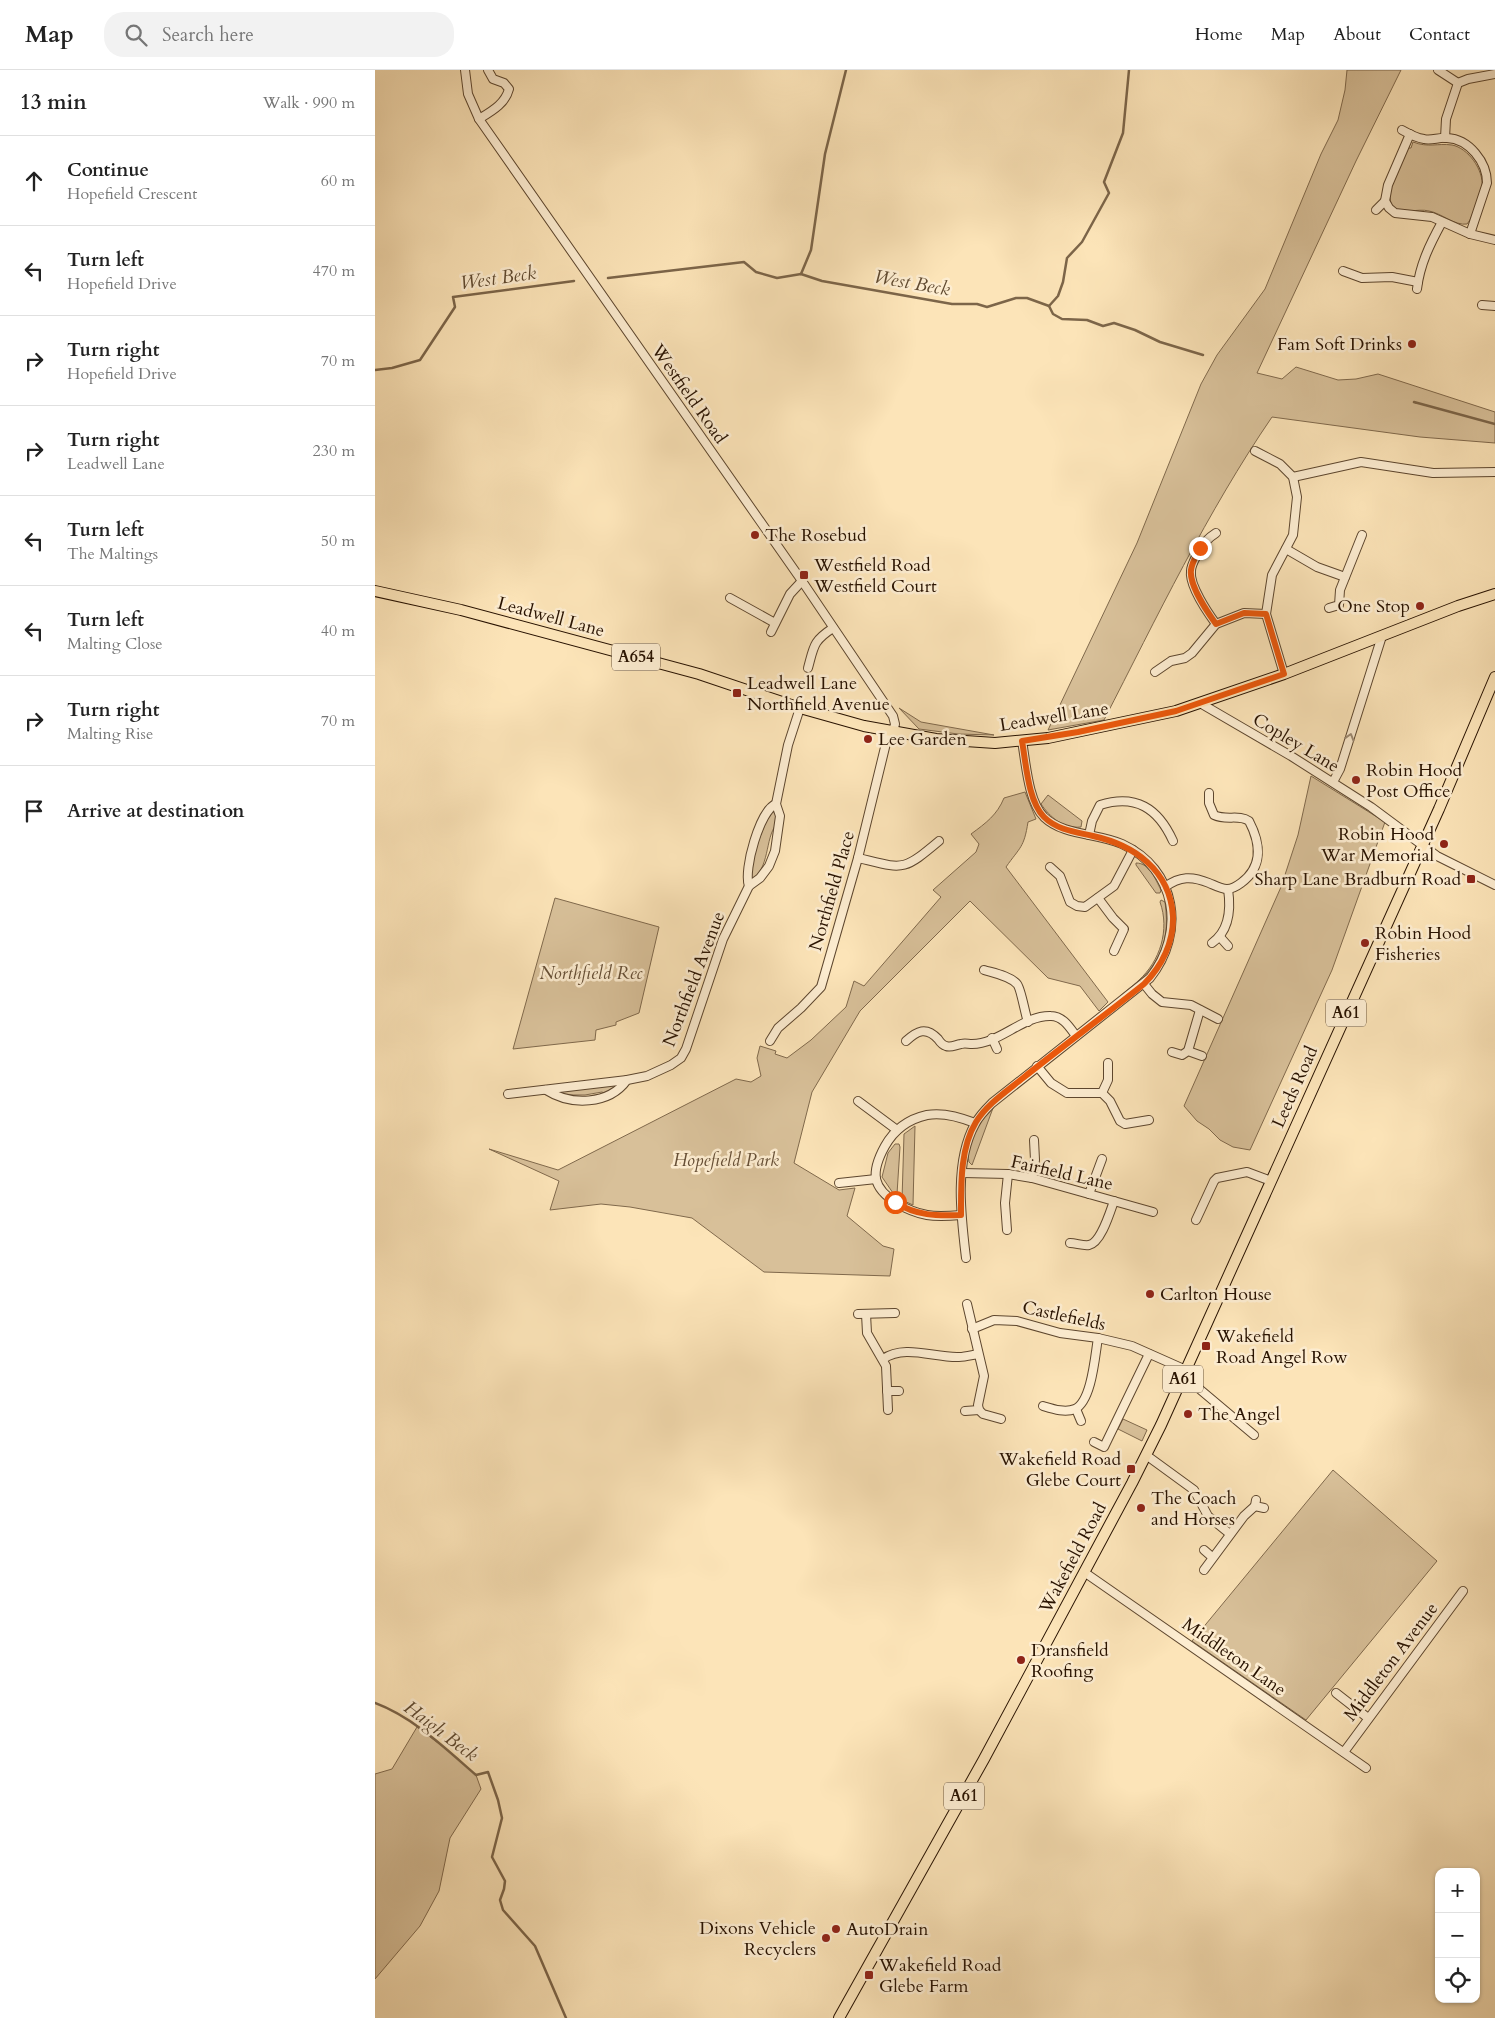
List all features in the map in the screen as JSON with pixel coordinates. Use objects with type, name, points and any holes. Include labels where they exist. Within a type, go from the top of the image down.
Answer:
[{"type":"main road","name":"Leadwell Lane","points":[[375,591],[461,610],[699,674],[848,722],[891,732],[968,742],[1022,741],[1131,721],[1201,703],[1494,595]]},
{"type":"main road","name":"Leeds Road","points":[[1271,1181],[1423,846],[1495,677]]},
{"type":"main road","name":"Wakefield Road","points":[[839,2018],[981,1765],[1146,1455],[1271,1181]]},
{"type":"street","name":"Westfield Road","points":[[465,70],[468,94],[479,119],[802,581],[893,716],[895,724],[891,732]]},
{"type":"street","points":[[479,119],[497,107],[507,96],[509,89],[504,82],[493,79],[488,70]]},
{"type":"street","points":[[1438,70],[1458,83]]},
{"type":"street","points":[[1458,83],[1474,77],[1495,77]]},
{"type":"street","points":[[1445,138],[1446,119],[1453,105],[1458,83]]},
{"type":"street","points":[[1470,234],[1491,174],[1469,146],[1454,139],[1426,140],[1406,132],[1387,185],[1385,201],[1389,208],[1395,213],[1425,216],[1470,234],[1495,240]]},
{"type":"street","points":[[1376,210],[1385,201]]},
{"type":"street","points":[[1343,271],[1361,278],[1392,278],[1418,286],[1422,261],[1442,222]]},
{"type":"street","points":[[1482,305],[1495,306]]},
{"type":"street","points":[[1255,451],[1279,464],[1293,476],[1297,497],[1293,535],[1272,575],[1266,614],[1284,674]]},
{"type":"street","points":[[1293,476],[1361,462],[1433,473],[1495,472]]},
{"type":"street","points":[[1216,533],[1208,538],[1200,548],[1191,572],[1192,582],[1206,610],[1216,624]]},
{"type":"street","points":[[1329,608],[1339,605],[1340,590],[1362,535]]},
{"type":"street","points":[[1287,549],[1317,567],[1345,577]]},
{"type":"street","points":[[771,632],[795,587],[802,581]]},
{"type":"street","points":[[730,598],[775,623]]},
{"type":"street","points":[[1155,672],[1171,661],[1185,658],[1192,653],[1216,624],[1244,613],[1266,614]]},
{"type":"street","points":[[808,668],[815,643],[819,637],[833,628]]},
{"type":"street","points":[[1333,782],[1340,769],[1382,636]]},
{"type":"street","name":"Copley Lane","points":[[1201,703],[1333,782],[1387,818],[1437,856],[1495,885]]},
{"type":"street","name":"Northfield Avenue","points":[[508,1094],[637,1079],[671,1066],[681,1058],[691,1037],[723,939],[749,886],[760,878],[769,866],[775,851],[780,816],[776,804],[787,750],[800,708]]},
{"type":"street","name":"Northfield Place","points":[[771,1041],[778,1028],[801,1008],[821,986],[858,858],[891,732]]},
{"type":"street","points":[[966,1258],[961,1215],[963,1173],[965,1153],[975,1123],[992,1103],[1144,984],[1157,969],[1171,937],[1173,918],[1165,887],[1154,869],[1133,850],[1121,844],[1055,825],[1039,810],[1033,801],[1022,741]]},
{"type":"street","points":[[1165,887],[1173,881],[1188,878],[1228,890],[1247,879],[1253,871],[1259,852],[1249,821],[1245,819],[1222,818],[1214,815],[1209,803],[1209,794]]},
{"type":"street","points":[[1089,835],[1092,821],[1100,805],[1118,801],[1139,803],[1151,810],[1167,828],[1173,841]]},
{"type":"street","name":"Northfield Avenue","points":[[749,886],[747,872],[755,842],[764,816],[769,808],[776,804]]},
{"type":"street","points":[[1167,828],[1174,823]]},
{"type":"street","points":[[858,858],[903,866],[915,861],[939,841]]},
{"type":"street","points":[[1050,867],[1060,876],[1070,902],[1077,906],[1085,907],[1114,886],[1133,850]]},
{"type":"street","points":[[1212,943],[1220,937],[1225,928],[1230,903],[1228,890]]},
{"type":"street","points":[[1099,898],[1113,918],[1124,928],[1113,951]]},
{"type":"street","points":[[1220,937],[1228,946]]},
{"type":"street","points":[[984,970],[1017,984],[1028,1022]]},
{"type":"street","points":[[1144,984],[1162,1002],[1180,1003],[1218,1019]]},
{"type":"street","points":[[1175,1056],[1182,1055],[1187,1051],[1200,1010]]},
{"type":"street","points":[[906,1041],[919,1030],[926,1030],[947,1047],[981,1043],[1045,1016],[1053,1016],[1065,1022],[1077,1036]]},
{"type":"street","points":[[992,1038],[997,1049]]},
{"type":"street","points":[[1187,1051],[1201,1056]]},
{"type":"street","points":[[1102,1093],[1108,1080],[1108,1063]]},
{"type":"street","points":[[1037,1066],[1051,1083],[1067,1093],[1102,1093],[1110,1101],[1119,1121],[1125,1124],[1149,1120]]},
{"type":"street","name":"Northfield Avenue","points":[[546,1090],[561,1098],[589,1101],[620,1089],[627,1080]]},
{"type":"street","points":[[858,1101],[897,1130]]},
{"type":"street","points":[[961,1215],[929,1215],[914,1212],[888,1196],[876,1179],[881,1155],[897,1130],[912,1121],[927,1115],[943,1114],[975,1123]]},
{"type":"street","points":[[1033,1140],[1035,1160],[1033,1178]]},
{"type":"street","points":[[1089,1194],[1102,1159]]},
{"type":"street","points":[[1197,1220],[1217,1178],[1247,1172],[1271,1181]]},
{"type":"street","name":"Fairfield Lane","points":[[963,1173],[1008,1174],[1033,1178],[1153,1212]]},
{"type":"street","points":[[1007,1230],[1005,1203],[1008,1174]]},
{"type":"street","points":[[839,1183],[876,1179]]},
{"type":"street","points":[[1069,1243],[1089,1245],[1093,1243],[1099,1237],[1115,1201]]},
{"type":"street","points":[[967,1304],[984,1376],[978,1404],[979,1410],[983,1414],[1001,1419]]},
{"type":"street","points":[[888,1410],[887,1377],[883,1358],[867,1333],[862,1314],[895,1313]]},
{"type":"street","name":"Castlefields","points":[[972,1328],[993,1320],[1017,1321],[1067,1334],[1098,1338],[1131,1346],[1185,1373],[1254,1435]]},
{"type":"street","points":[[1043,1406],[1058,1410],[1076,1408],[1083,1400],[1091,1382],[1098,1338]]},
{"type":"street","points":[[883,1358],[890,1354],[899,1353],[923,1353],[959,1357],[978,1354]]},
{"type":"street","points":[[1094,1442],[1104,1447],[1149,1354]]},
{"type":"street","points":[[887,1391],[899,1391]]},
{"type":"street","points":[[1076,1408],[1081,1421]]},
{"type":"street","points":[[965,1411],[979,1410]]},
{"type":"street","points":[[1146,1455],[1194,1490],[1208,1516],[1231,1534]]},
{"type":"street","points":[[1204,1570],[1212,1557],[1255,1503],[1264,1508]]},
{"type":"street","points":[[1204,1550],[1212,1557]]},
{"type":"street","name":"Middleton Lane","points":[[1084,1572],[1367,1768]]},
{"type":"street","name":"Middleton Avenue","points":[[1344,1752],[1463,1591]]},
{"type":"street","points":[[1336,1693],[1368,1718]]},
{"type":"green space","points":[[1347,70],[1401,70],[1356,161],[1257,373],[1282,379],[1296,367],[1338,380],[1356,379],[1378,374],[1495,412],[1495,443],[1420,437],[1272,417],[1204,527],[1104,720],[1048,730],[1137,543],[1201,384],[1217,355],[1265,289],[1321,154],[1338,120],[1345,90]]},
{"type":"green space","points":[[1413,142],[1424,145],[1452,145],[1458,147],[1469,155],[1478,167],[1482,187],[1477,204],[1467,224],[1458,223],[1429,211],[1402,211],[1393,207],[1390,194],[1392,186],[1408,148],[1411,148]]},
{"type":"green space","points":[[899,708],[921,722],[994,735],[958,734],[919,729]]},
{"type":"green space","points":[[1311,776],[1385,822],[1332,970],[1250,1150],[1233,1147],[1220,1140],[1197,1121],[1184,1106],[1281,887],[1298,835]]},
{"type":"green space","name":"Hopefield Park","points":[[1025,792],[1036,819],[1028,822],[1023,842],[1006,867],[1108,1002],[1099,1011],[1080,986],[1048,978],[970,901],[860,1011],[812,1092],[794,1163],[839,1190],[855,1188],[847,1216],[883,1246],[894,1249],[890,1276],[764,1272],[692,1218],[601,1204],[550,1210],[559,1181],[489,1149],[558,1170],[736,1079],[751,1082],[761,1076],[757,1058],[760,1046],[776,1051],[775,1054],[787,1058],[811,1040],[846,1007],[854,981],[864,986],[941,897],[933,890],[976,852],[979,844],[971,834],[994,814],[1004,798]]},
{"type":"green space","points":[[1048,795],[1082,821],[1081,827],[1063,824],[1049,813],[1041,804]]},
{"type":"green space","points":[[772,811],[776,814],[776,825],[761,869],[751,880],[749,874],[756,850],[764,826]]},
{"type":"green space","points":[[1136,863],[1145,866],[1151,872],[1161,890],[1160,893],[1156,893]]},
{"type":"green space","name":"Northfield Rec","points":[[555,898],[659,927],[639,1013],[616,1022],[616,1025],[596,1030],[595,1040],[513,1049]]},
{"type":"green space","points":[[1161,900],[1165,902],[1165,934],[1157,959],[1150,970],[1116,1001],[1146,972],[1158,954],[1164,923]]},
{"type":"green space","points":[[618,1086],[604,1093],[568,1095],[566,1097],[557,1092]]},
{"type":"green space","points":[[993,1108],[972,1165],[969,1162],[968,1154],[971,1140],[983,1119]]},
{"type":"green space","points":[[915,1126],[913,1205],[902,1200],[904,1134]]},
{"type":"green space","points":[[895,1144],[899,1144],[900,1147],[897,1194],[893,1193],[882,1177],[888,1153]]},
{"type":"green space","points":[[1123,1419],[1147,1430],[1142,1441],[1118,1429]]},
{"type":"green space","points":[[1333,1470],[1437,1561],[1306,1720],[1192,1641]]},
{"type":"green space","points":[[417,1727],[476,1775],[481,1789],[450,1838],[439,1891],[420,1926],[375,1979],[375,1774],[392,1769]]},
{"type":"waterway","points":[[801,274],[811,250],[825,154],[846,70]]},
{"type":"waterway","points":[[1049,306],[1058,296],[1063,282],[1067,258],[1082,242],[1109,193],[1104,182],[1123,133],[1129,70]]},
{"type":"waterway","name":"West Beck","points":[[608,278],[744,262],[756,272],[777,278],[801,274],[822,281],[952,304],[977,304],[987,307],[1016,298],[1027,298],[1049,306],[1053,314],[1062,319],[1087,320],[1103,326],[1114,323],[1135,330],[1160,342],[1203,355]]},
{"type":"waterway","name":"West Beck","points":[[375,370],[392,368],[420,360],[455,307],[453,297],[574,281]]},
{"type":"waterway","points":[[1414,402],[1495,424]]},
{"type":"waterway","name":"Haigh Beck","points":[[375,1703],[403,1716],[416,1725],[476,1775],[488,1772],[502,1818],[492,1857],[505,1881],[500,1900],[503,1910],[535,1946],[566,2018]]},
{"type":"place","name":"Fam Soft Drinks","points":[[1412,344]]},
{"type":"place","name":"The Rosebud","points":[[755,535]]},
{"type":"place","name":"Westfield Road Westfield Court","points":[[804,575]]},
{"type":"place","name":"One Stop","points":[[1420,606]]},
{"type":"place","name":"Leadwell Lane Northfield Avenue","points":[[737,693]]},
{"type":"place","name":"Lee Garden","points":[[868,739]]},
{"type":"place","name":"Robin Hood Post Office","points":[[1356,780]]},
{"type":"place","name":"Robin Hood War Memorial","points":[[1444,844]]},
{"type":"place","name":"Sharp Lane Bradburn Road","points":[[1471,879]]},
{"type":"place","name":"Robin Hood Fisheries","points":[[1365,943]]},
{"type":"place","name":"Carlton House","points":[[1150,1294]]},
{"type":"place","name":"Wakefield Road Angel Row","points":[[1206,1346]]},
{"type":"place","name":"The Angel","points":[[1188,1414]]},
{"type":"place","name":"Wakefield Road Glebe Court","points":[[1131,1469]]},
{"type":"place","name":"The Coach and Horses","points":[[1141,1508]]},
{"type":"place","name":"Dransfield Roofing","points":[[1021,1660]]},
{"type":"place","name":"AutoDrain","points":[[836,1929]]},
{"type":"place","name":"Dixons Vehicle Recyclers","points":[[826,1938]]},
{"type":"place","name":"Wakefield Road Glebe Farm","points":[[869,1975]]},
{"type":"route","points":[[895,1202],[914,1212],[929,1215],[961,1215],[965,1153],[975,1123],[992,1103],[1144,984],[1157,969],[1163,958],[1171,937],[1172,908],[1165,887],[1154,869],[1145,859],[1121,844],[1055,825],[1045,818],[1033,801],[1022,741],[1048,738],[1176,711],[1284,674],[1266,614],[1244,613],[1216,624],[1206,610],[1192,582],[1191,572],[1200,548]]}]
